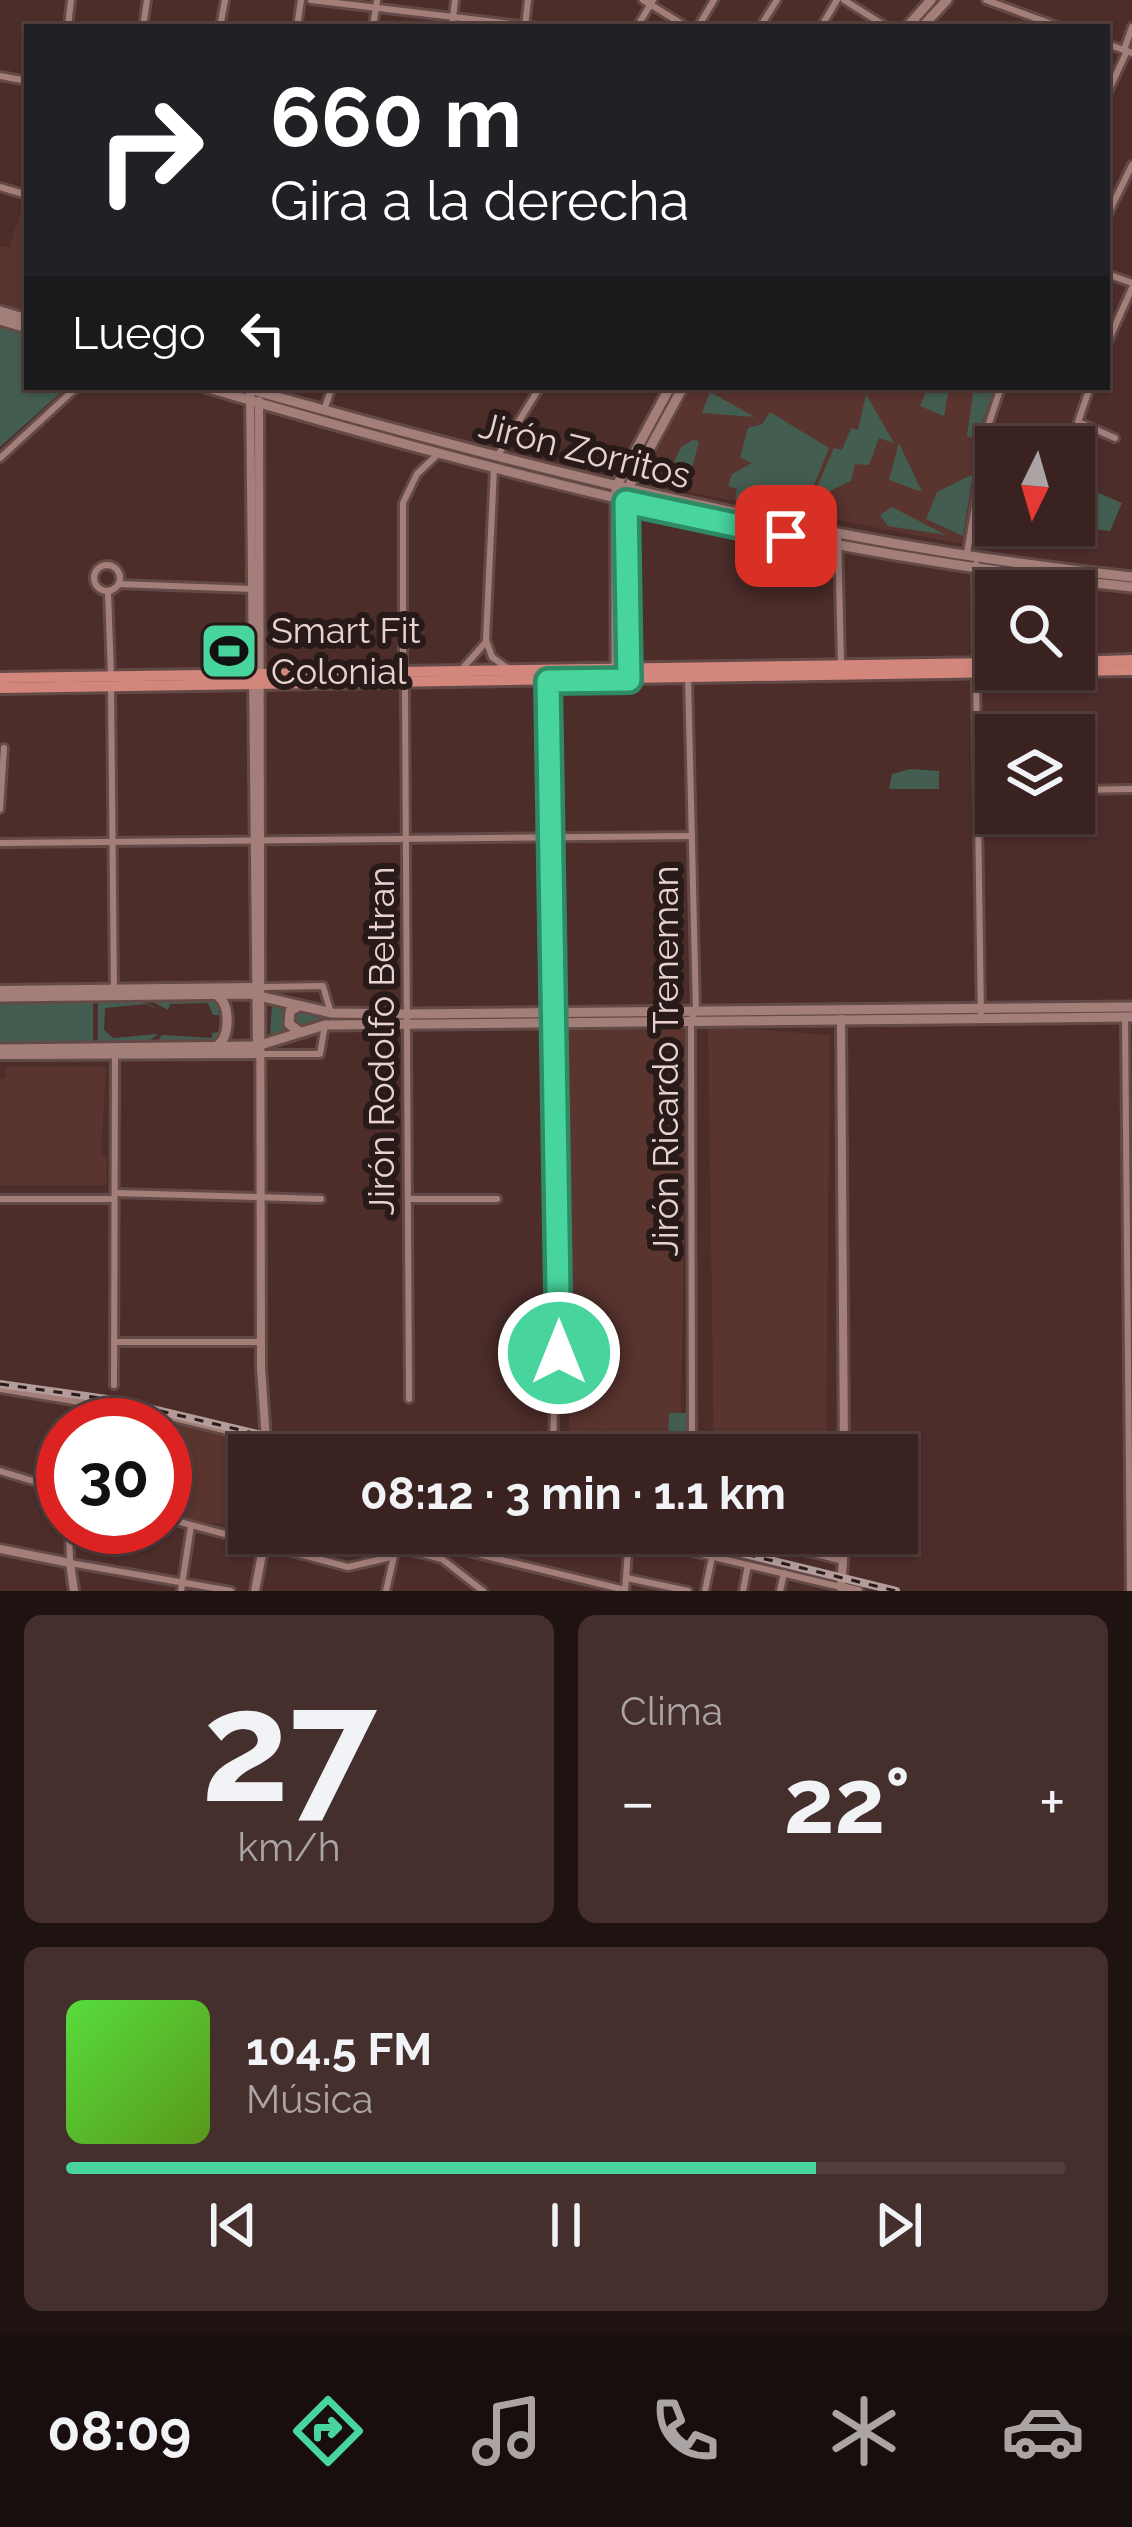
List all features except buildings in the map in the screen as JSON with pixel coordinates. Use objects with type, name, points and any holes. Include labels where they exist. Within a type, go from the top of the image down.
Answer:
[{"type":"main road","points":[[911,24],[931,0]]},
{"type":"main road","points":[[925,24],[947,0]]},
{"type":"main road","points":[[623,675],[620,495],[669,390]]},
{"type":"main road","points":[[620,495],[681,390]]},
{"type":"main road","name":"Jirón Zorritos","points":[[252,394],[498,456],[620,495]]},
{"type":"main road","name":"Jirón Zorritos","points":[[252,394],[494,468],[838,540],[1021,570]]},
{"type":"main road","name":"Jirón Zorritos","points":[[973,561],[1131,578]]},
{"type":"main road","name":"Jirón Zorritos","points":[[1095,582],[1131,578]]},
{"type":"main road","points":[[1095,662],[1132,660]]},
{"type":"main road","points":[[688,673],[841,664],[975,668]]},
{"type":"main road","points":[[0,688],[257,678],[548,681],[688,673],[975,668]]},
{"type":"main road","points":[[404,676],[459,670],[623,675]]},
{"type":"main road","points":[[1095,670],[1132,670]]},
{"type":"main road","points":[[0,678],[111,681]]},
{"type":"main road","points":[[0,993],[260,992],[332,1013],[409,1018],[1128,1012]]},
{"type":"main road","points":[[213,1047],[226,1033],[225,1004],[214,994]]},
{"type":"main road","points":[[300,1032],[290,1027],[289,1015],[302,1007]]},
{"type":"main road","points":[[0,1052],[260,1048],[325,1025],[409,1018]]},
{"type":"street","points":[[306,0],[377,4],[509,24]]},
{"type":"street","points":[[452,24],[455,0]]},
{"type":"street","points":[[841,0],[882,24]]},
{"type":"street","points":[[986,0],[1041,24]]},
{"type":"street","points":[[649,2],[682,24]]},
{"type":"street","points":[[1110,88],[1128,52],[1132,27]]},
{"type":"street","points":[[1110,210],[1132,165]]},
{"type":"street","points":[[1110,337],[1132,285]]},
{"type":"street","points":[[0,458],[74,390]]},
{"type":"street","points":[[324,410],[331,390]]},
{"type":"street","points":[[510,670],[492,657],[486,640],[494,468],[538,390]]},
{"type":"street","points":[[975,614],[973,561],[989,423],[1000,390]]},
{"type":"street","points":[[1089,390],[1078,422],[1115,438]]},
{"type":"street","points":[[252,394],[265,1434]]},
{"type":"street","name":"Jirón Rodolfo Beltran","points":[[409,1399],[403,503],[417,474],[439,453]]},
{"type":"street","points":[[255,473],[252,589],[257,678]]},
{"type":"street","points":[[838,540],[841,664]]},
{"type":"street","points":[[108,591],[95,582],[100,567],[116,569],[118,584]]},
{"type":"street","points":[[108,591],[118,584],[252,589]]},
{"type":"street","points":[[108,591],[114,992],[326,987],[332,1013]]},
{"type":"street","points":[[459,670],[479,655],[486,640]]},
{"type":"street","name":"Jirón Ricardo Treneman","points":[[688,673],[692,1434]]},
{"type":"street","points":[[548,681],[556,1434]]},
{"type":"street","points":[[0,809],[4,748]]},
{"type":"street","points":[[1095,790],[1132,789]]},
{"type":"street","points":[[979,834],[981,1014]]},
{"type":"street","points":[[0,843],[692,836]]},
{"type":"street","points":[[1128,1012],[1130,1589]]},
{"type":"street","points":[[841,1015],[844,1434]]},
{"type":"street","points":[[0,1052],[115,1054],[260,1048],[320,1054],[325,1025]]},
{"type":"street","points":[[114,1385],[115,1054]]},
{"type":"street","points":[[0,1199],[321,1199]]},
{"type":"street","points":[[409,1199],[497,1199]]},
{"type":"street","points":[[114,1342],[261,1342]]},
{"type":"street","points":[[0,1389],[47,1398]]},
{"type":"street","points":[[192,1422],[240,1434]]},
{"type":"street","points":[[0,1471],[36,1482]]},
{"type":"street","points":[[192,1526],[228,1532]]},
{"type":"street","points":[[386,1591],[396,1547],[442,1559],[484,1591]]},
{"type":"street","points":[[0,1549],[182,1587],[231,1591]]},
{"type":"street","points":[[70,1554],[74,1591]]},
{"type":"street","points":[[182,1587],[187,1554]]},
{"type":"street","points":[[254,1591],[262,1554]]},
{"type":"street","points":[[311,1554],[348,1567],[391,1556]]},
{"type":"street","points":[[479,1554],[625,1590],[628,1554]]},
{"type":"street","points":[[700,1554],[858,1591]]},
{"type":"street","points":[[816,1554],[844,1561]]},
{"type":"street","points":[[841,1589],[844,1554]]},
{"type":"street","points":[[705,1591],[712,1557]]},
{"type":"street","points":[[742,1591],[748,1565]]},
{"type":"street","points":[[780,1591],[784,1574]]},
{"type":"street","points":[[627,1578],[688,1591]]},
{"type":"shaded area","points":[[24,200],[24,313],[0,306],[0,246],[9,248]]},
{"type":"shaded area","points":[[690,390],[995,390],[983,426],[975,426],[975,471],[963,544],[640,483]]},
{"type":"shaded area","points":[[708,1026],[830,1035],[826,1434],[714,1434]]},
{"type":"shaded area","points":[[564,1029],[688,1029],[680,1434],[569,1434]]},
{"type":"shaded area","points":[[6,1067],[106,1067],[101,1154],[107,1159],[107,1185],[0,1185],[0,1079],[6,1078]]},
{"type":"shaded area","points":[[192,1428],[228,1437],[228,1525],[192,1521]]},
{"type":"green space","points":[[0,326],[24,333],[24,390],[64,390],[0,447]]},
{"type":"green space","points":[[927,390],[948,390],[944,416],[920,406]]},
{"type":"green space","points":[[974,390],[994,390],[981,426],[975,426],[975,439],[967,436]]},
{"type":"green space","points":[[710,392],[755,417],[702,413]]},
{"type":"green space","points":[[866,394],[894,443],[879,438],[869,465],[855,464],[851,481],[824,494],[827,503],[821,502],[816,489],[834,448],[842,450],[851,428],[858,430]]},
{"type":"green space","points":[[770,412],[829,448],[812,490],[816,503],[789,495],[785,509],[735,499],[737,489],[728,486],[732,474],[752,463],[740,458],[748,428],[762,424]]},
{"type":"green space","points":[[699,441],[690,476],[670,471],[681,447]]},
{"type":"green space","points":[[899,443],[922,492],[889,480]]},
{"type":"green space","points":[[973,474],[963,536],[926,519],[937,492]]},
{"type":"green space","points":[[1095,491],[1122,503],[1110,531],[1095,529]]},
{"type":"green space","points":[[892,507],[946,535],[888,526],[880,515]]},
{"type":"green space","points":[[910,769],[939,771],[939,789],[889,789],[892,774]]},
{"type":"green space","points":[[158,999],[218,1001],[219,1015],[213,1015],[208,1003],[170,1004],[168,1010],[155,1003]]},
{"type":"green space","points":[[93,1000],[93,1043],[0,1045],[0,1002]]},
{"type":"green space","points":[[98,1000],[136,1001],[150,1005],[156,1008],[145,1004],[105,1008],[104,1030],[113,1038],[158,1034],[149,1041],[98,1043]]},
{"type":"green space","points":[[272,1005],[331,1019],[270,1035]]},
{"type":"green space","points":[[219,1020],[220,1038],[214,1043],[156,1043],[162,1035],[212,1038],[212,1033],[219,1032]]},
{"type":"green space","points":[[669,1413],[688,1413],[687,1434],[668,1434]]},
{"type":"railway","points":[[0,1384],[114,1400],[257,1434]]},
{"type":"railway","points":[[745,1554],[896,1591]]},
{"type":"place","name":"Smart Fit Colonial","points":[[229,651]]},
{"type":"route","points":[[559,1353],[548,681],[629,680],[626,502],[786,536]]}]
